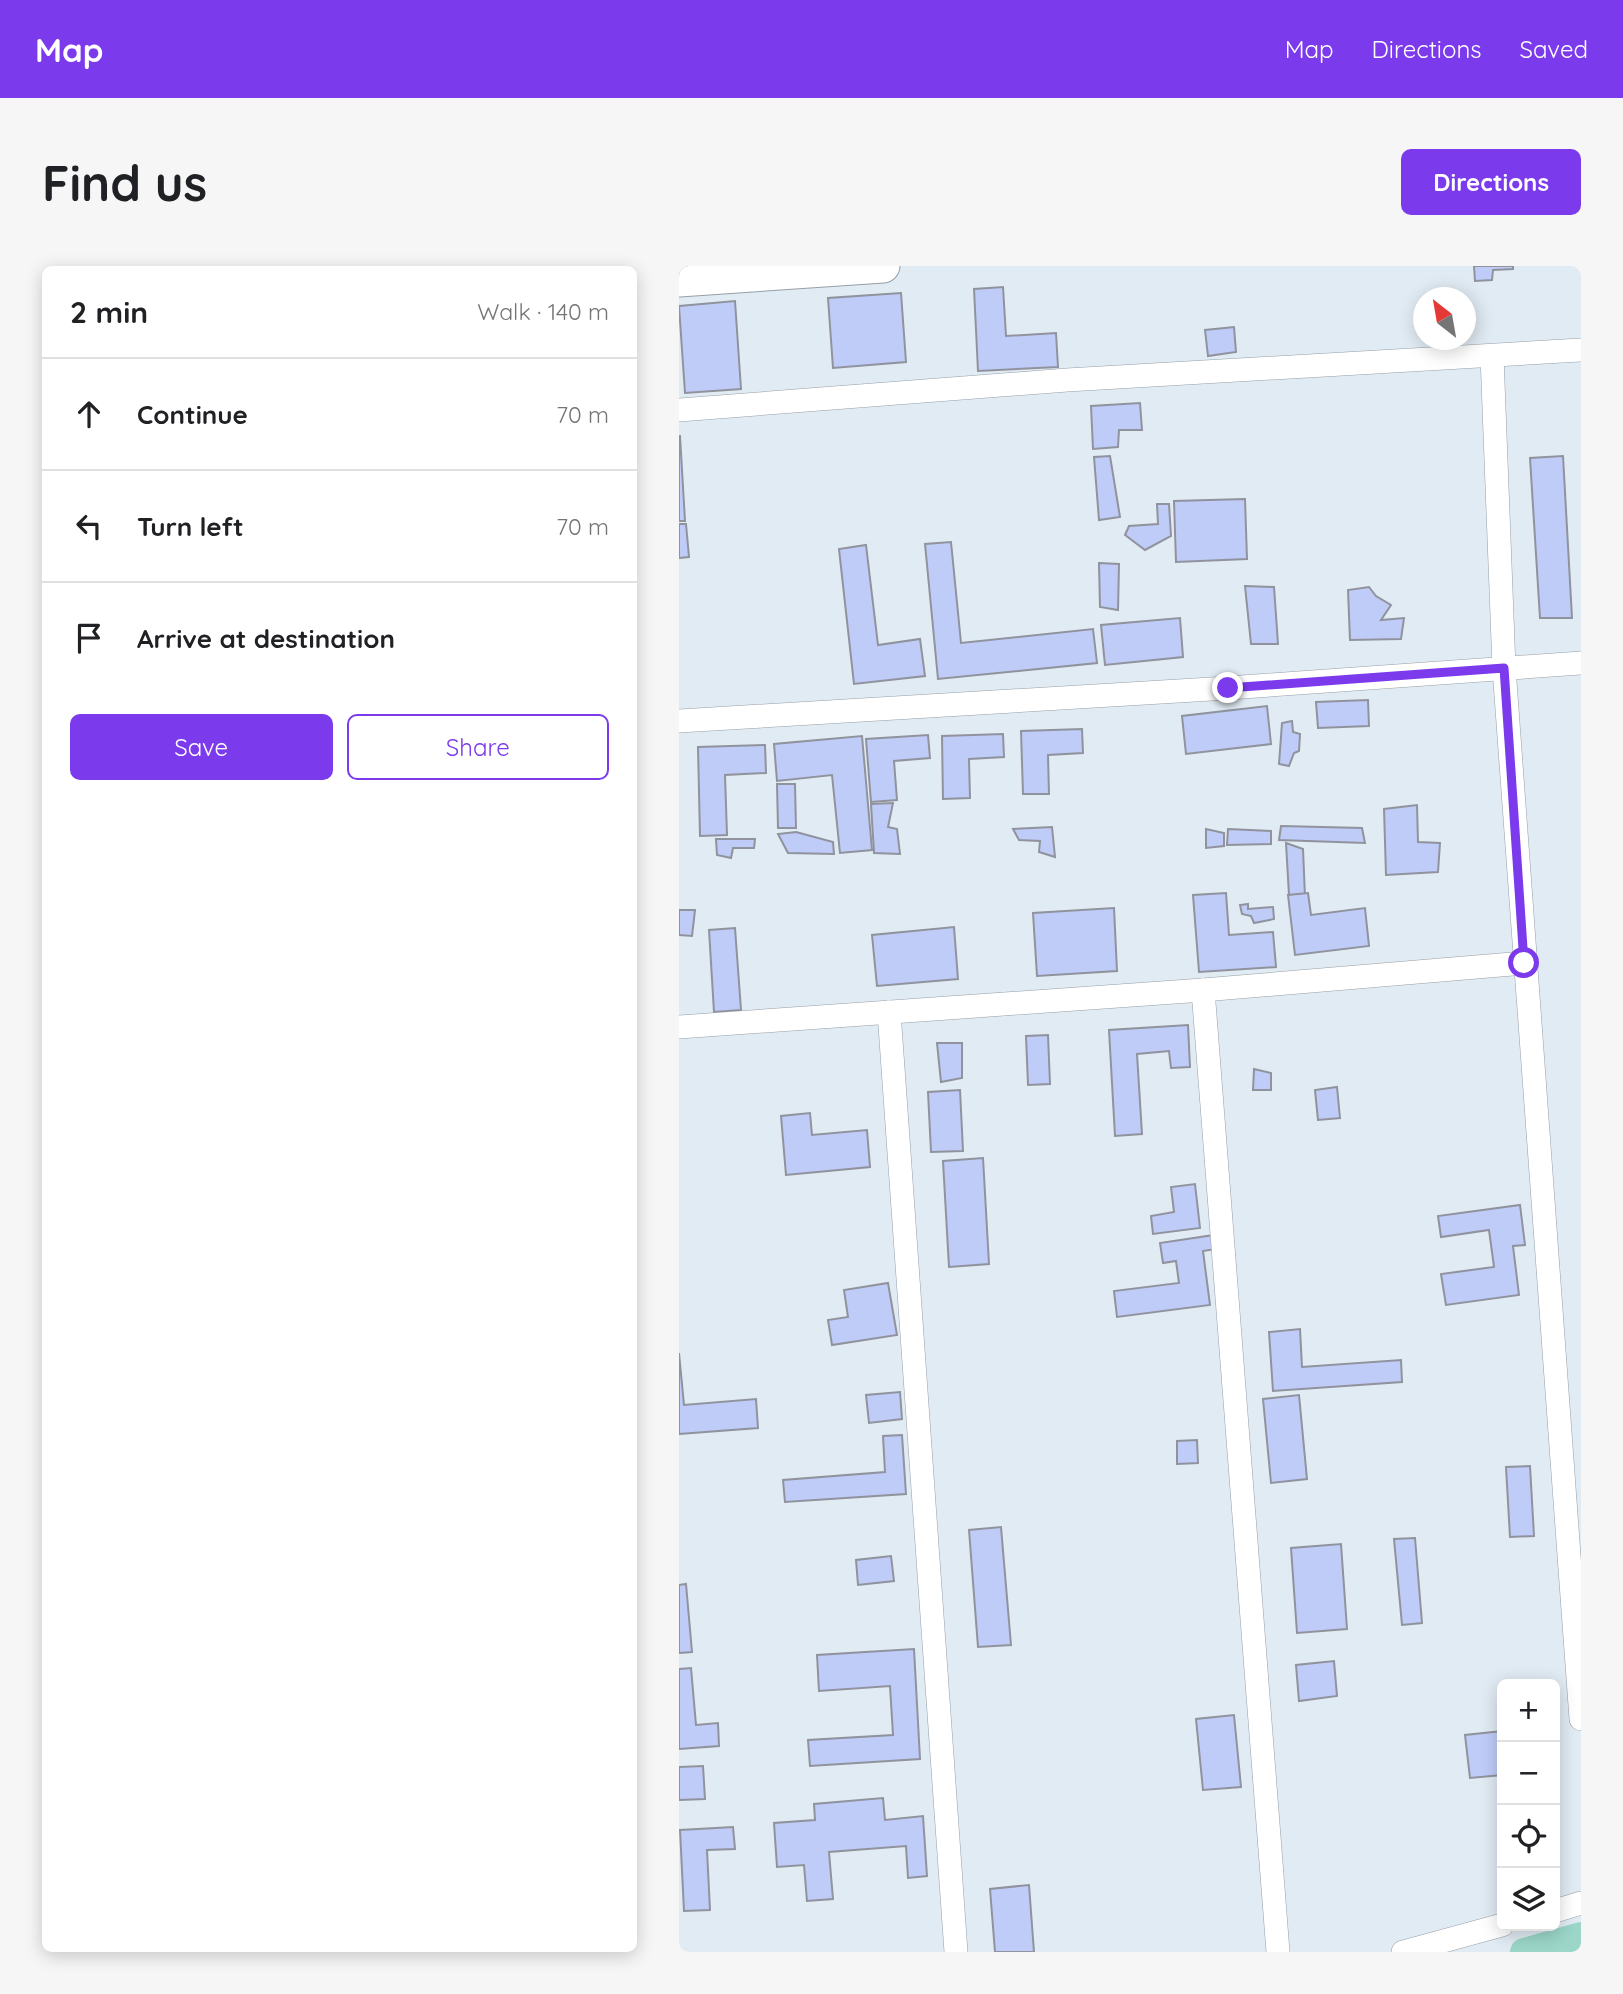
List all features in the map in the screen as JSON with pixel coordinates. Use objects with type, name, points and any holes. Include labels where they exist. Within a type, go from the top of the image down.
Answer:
[{"type":"street","points":[[680,275],[883,266]]},
{"type":"street","points":[[679,410],[1067,380],[1581,350]]},
{"type":"street","points":[[1492,356],[1504,668],[1581,1719]]},
{"type":"street","points":[[679,721],[1581,663]]},
{"type":"street","points":[[679,1027],[1203,990],[1524,963]]},
{"type":"street","points":[[1203,990],[1278,1952]]},
{"type":"street","points":[[889,1012],[956,1952]]},
{"type":"street","points":[[1560,1909],[1581,1903]]},
{"type":"street","points":[[1402,1952],[1497,1926]]},
{"type":"building","points":[[1474,266],[1513,266],[1513,269],[1493,270],[1492,280],[1475,281]]},
{"type":"building","points":[[1003,287],[1006,336],[1056,333],[1058,367],[978,371],[974,289]]},
{"type":"building","points":[[901,293],[906,362],[833,368],[828,298]]},
{"type":"building","points":[[735,301],[741,389],[685,393],[679,306]]},
{"type":"building","points":[[1234,327],[1236,352],[1208,356],[1205,330]]},
{"type":"building","points":[[1140,403],[1142,430],[1119,430],[1118,447],[1093,449],[1091,406]]},
{"type":"building","points":[[680,436],[685,521],[679,521]]},
{"type":"building","points":[[1110,456],[1120,517],[1099,520],[1094,457]]},
{"type":"building","points":[[1563,456],[1572,618],[1540,618],[1530,458]]},
{"type":"building","points":[[1245,499],[1247,559],[1176,562],[1174,501]]},
{"type":"building","points":[[1157,504],[1169,504],[1171,536],[1145,550],[1125,535],[1129,526],[1158,524]]},
{"type":"building","points":[[679,524],[686,524],[689,557],[679,558]]},
{"type":"building","points":[[951,542],[961,643],[1093,629],[1097,663],[938,679],[925,544]]},
{"type":"building","points":[[866,545],[878,645],[920,639],[925,676],[854,684],[839,549]]},
{"type":"building","points":[[1099,563],[1119,564],[1118,610],[1100,607]]},
{"type":"building","points":[[1245,586],[1274,587],[1278,644],[1251,644]]},
{"type":"building","points":[[1369,587],[1376,596],[1391,605],[1381,620],[1404,618],[1401,639],[1350,640],[1348,590]]},
{"type":"building","points":[[1180,618],[1183,657],[1105,665],[1101,625]]},
{"type":"building","points":[[1368,700],[1369,726],[1318,728],[1316,702]]},
{"type":"building","points":[[1267,706],[1271,744],[1186,754],[1182,716]]},
{"type":"building","points":[[1292,721],[1293,732],[1300,734],[1299,751],[1294,753],[1289,766],[1279,764],[1282,723]]},
{"type":"building","points":[[1082,729],[1083,753],[1048,755],[1049,794],[1023,794],[1021,731]]},
{"type":"building","points":[[1003,734],[1004,757],[969,759],[970,798],[943,799],[942,736]]},
{"type":"building","points":[[928,735],[930,758],[894,761],[897,800],[871,802],[866,739]]},
{"type":"building","points":[[862,736],[872,850],[840,853],[832,775],[777,781],[774,744]]},
{"type":"building","points":[[765,745],[766,773],[725,775],[727,835],[700,836],[698,747]]},
{"type":"building","points":[[777,784],[795,784],[796,828],[778,828]]},
{"type":"building","points":[[893,803],[888,827],[897,829],[900,854],[874,853],[871,804]]},
{"type":"building","points":[[1417,805],[1418,842],[1440,843],[1438,872],[1386,875],[1384,809]]},
{"type":"building","points":[[1281,826],[1362,828],[1365,843],[1279,840]]},
{"type":"building","points":[[1052,827],[1055,857],[1039,852],[1040,841],[1019,840],[1013,829]]},
{"type":"building","points":[[1206,829],[1224,833],[1224,846],[1206,848]]},
{"type":"building","points":[[1228,829],[1271,831],[1271,844],[1227,845]]},
{"type":"building","points":[[796,832],[833,842],[834,854],[788,853],[778,834]]},
{"type":"building","points":[[716,839],[755,839],[754,848],[733,848],[731,858],[717,855]]},
{"type":"building","points":[[1286,843],[1303,849],[1305,897],[1289,895]]},
{"type":"building","points":[[1226,893],[1229,935],[1273,932],[1276,967],[1199,972],[1193,895]]},
{"type":"building","points":[[1308,893],[1311,915],[1365,908],[1369,946],[1295,955],[1288,895]]},
{"type":"building","points":[[1248,904],[1248,909],[1273,907],[1274,919],[1254,923],[1251,916],[1242,914],[1240,905]]},
{"type":"building","points":[[1114,908],[1117,971],[1037,976],[1033,913]]},
{"type":"building","points":[[679,910],[695,910],[692,936],[679,935]]},
{"type":"building","points":[[954,927],[958,979],[877,986],[872,935]]},
{"type":"building","points":[[735,928],[741,1010],[714,1012],[709,930]]},
{"type":"building","points":[[1188,1025],[1190,1067],[1171,1068],[1169,1051],[1137,1054],[1142,1134],[1115,1136],[1109,1030]]},
{"type":"building","points":[[1048,1035],[1050,1084],[1028,1085],[1026,1036]]},
{"type":"building","points":[[937,1043],[962,1043],[962,1078],[941,1082]]},
{"type":"building","points":[[1254,1069],[1271,1073],[1271,1090],[1253,1090]]},
{"type":"building","points":[[1337,1087],[1340,1118],[1318,1120],[1315,1090]]},
{"type":"building","points":[[960,1090],[963,1151],[931,1152],[928,1092]]},
{"type":"building","points":[[810,1113],[812,1135],[867,1130],[870,1167],[786,1175],[781,1116]]},
{"type":"building","points":[[983,1158],[989,1264],[949,1267],[943,1161]]},
{"type":"building","points":[[1195,1184],[1200,1228],[1153,1234],[1151,1216],[1174,1212],[1171,1187]]},
{"type":"building","points":[[1520,1205],[1525,1245],[1513,1246],[1519,1295],[1446,1305],[1441,1274],[1494,1267],[1489,1230],[1441,1237],[1438,1216]]},
{"type":"building","points":[[1214,1235],[1216,1249],[1203,1251],[1210,1305],[1117,1317],[1114,1291],[1179,1283],[1176,1261],[1163,1263],[1160,1243]]},
{"type":"building","points":[[888,1283],[897,1335],[832,1345],[828,1320],[848,1317],[844,1290]]},
{"type":"building","points":[[1300,1329],[1302,1367],[1401,1360],[1402,1382],[1273,1391],[1269,1332]]},
{"type":"building","points":[[679,1353],[684,1405],[756,1399],[758,1428],[679,1434]]},
{"type":"building","points":[[900,1392],[902,1419],[869,1423],[866,1395]]},
{"type":"building","points":[[1299,1395],[1307,1479],[1271,1483],[1263,1399]]},
{"type":"building","points":[[902,1435],[906,1494],[785,1502],[783,1480],[885,1472],[883,1436]]},
{"type":"building","points":[[1197,1440],[1198,1463],[1177,1464],[1177,1441]]},
{"type":"building","points":[[1530,1466],[1534,1536],[1510,1537],[1506,1467]]},
{"type":"building","points":[[1001,1527],[1011,1645],[978,1647],[969,1530]]},
{"type":"building","points":[[1415,1538],[1422,1623],[1402,1625],[1394,1539]]},
{"type":"building","points":[[1341,1544],[1347,1629],[1297,1633],[1291,1548]]},
{"type":"building","points":[[891,1556],[894,1581],[858,1585],[856,1560]]},
{"type":"building","points":[[686,1584],[692,1652],[679,1653],[679,1585]]},
{"type":"building","points":[[914,1649],[920,1759],[810,1766],[808,1740],[893,1735],[890,1686],[819,1691],[817,1655]]},
{"type":"building","points":[[1334,1661],[1337,1696],[1299,1701],[1296,1665]]},
{"type":"building","points":[[691,1668],[696,1725],[718,1723],[719,1746],[679,1749],[679,1669]]},
{"type":"building","points":[[1234,1715],[1241,1787],[1203,1790],[1196,1719]]},
{"type":"building","points":[[1497,1732],[1497,1775],[1470,1778],[1465,1735]]},
{"type":"building","points":[[703,1766],[705,1799],[679,1800],[679,1767]]},
{"type":"building","points":[[883,1798],[885,1820],[923,1816],[927,1876],[908,1878],[906,1846],[829,1852],[833,1899],[807,1901],[804,1865],[777,1867],[774,1823],[815,1820],[814,1804]]},
{"type":"building","points":[[733,1827],[735,1849],[707,1850],[710,1910],[684,1911],[680,1830]]},
{"type":"building","points":[[1029,1885],[1034,1952],[995,1952],[990,1889]]},
{"type":"waterway","points":[[1524,1952],[1581,1936]]},
{"type":"route","points":[[1228,688],[1504,668],[1524,963]]}]
